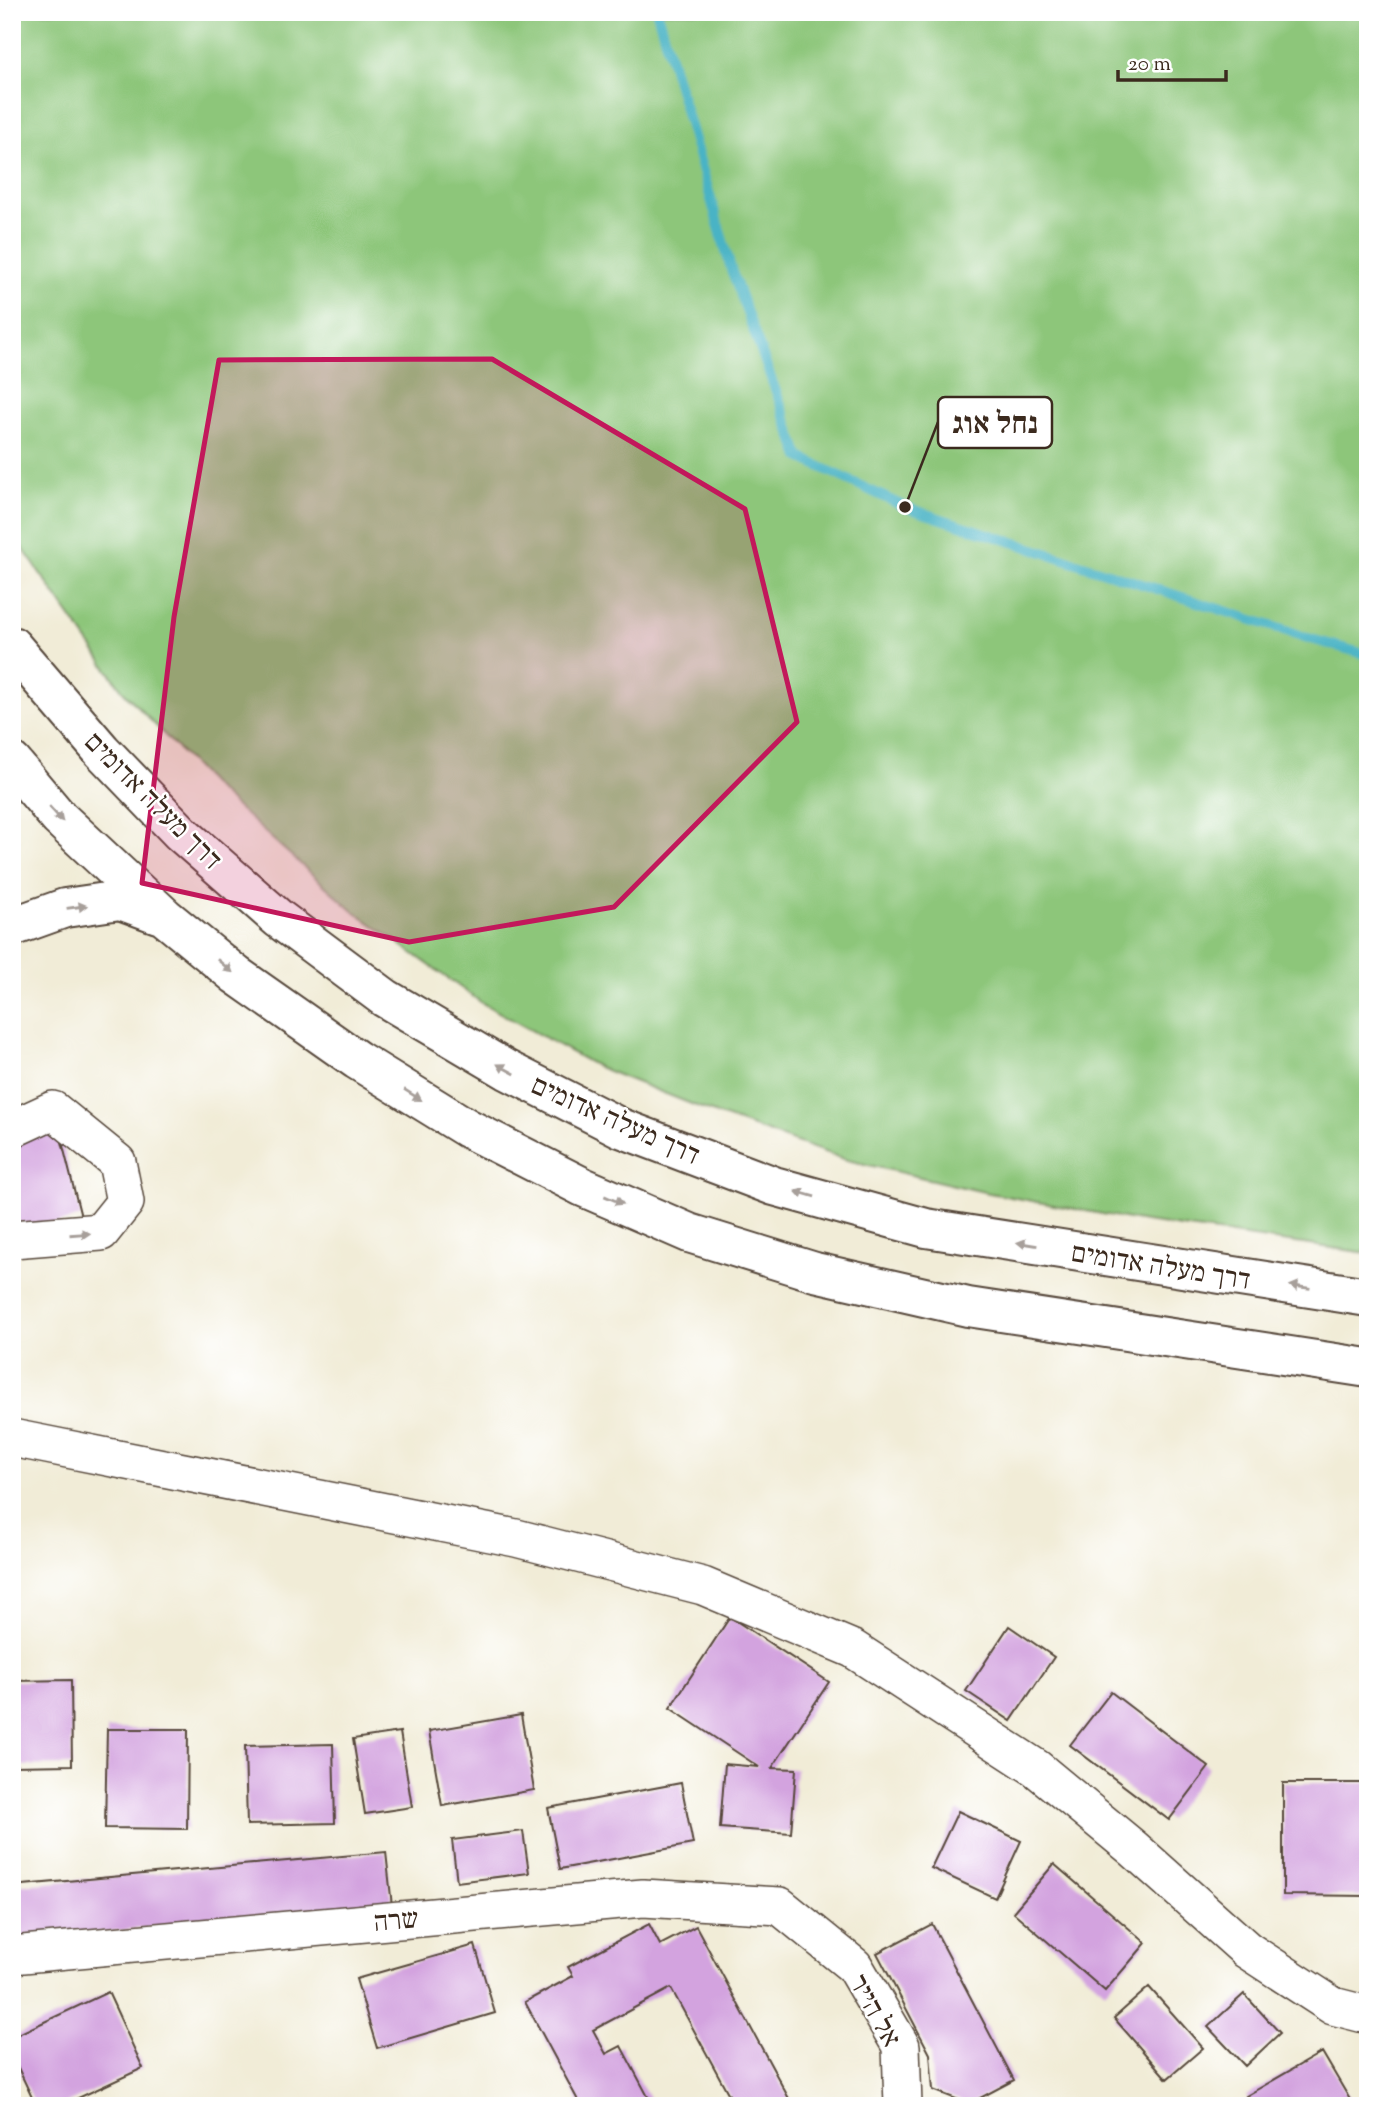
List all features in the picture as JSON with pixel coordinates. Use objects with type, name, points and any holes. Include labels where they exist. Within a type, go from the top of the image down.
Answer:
[{"type":"highway","name":"דרך מעלה אדומים","points":[[12,646],[102,751],[172,824],[279,919],[385,998],[507,1070],[621,1128],[774,1186],[926,1228],[1368,1297]]},
{"type":"highway","points":[[12,762],[59,818],[165,917],[236,975],[357,1060],[467,1128],[583,1187],[689,1233],[815,1272],[968,1307],[1368,1368]]},
{"type":"highway","points":[[12,927],[65,908],[120,900],[165,917]]},
{"type":"street","points":[[12,1129],[53,1110],[117,1162],[125,1202],[101,1232],[12,1238]]},
{"type":"street","points":[[12,1438],[542,1545],[702,1586],[853,1649],[1036,1768],[1134,1849],[1247,1950],[1333,2006],[1368,2015]]},
{"type":"street","name":"שרה","points":[[12,1955],[643,1898],[780,1906]]},
{"type":"street","name":"אל הייר","points":[[780,1906],[854,1966],[901,2046],[903,2106]]},
{"type":"highlighted area","points":[[492,359],[745,509],[797,722],[614,907],[409,942],[142,883],[174,617],[219,360]]},
{"type":"green space","points":[[12,12],[1368,12],[1368,1253],[1145,1222],[984,1192],[847,1160],[719,1115],[598,1067],[482,1003],[351,909],[213,786],[122,690],[12,533]]},
{"type":"building","points":[[59,1130],[81,1217],[12,1235],[12,1142]]},
{"type":"building","points":[[730,1617],[829,1682],[772,1768],[796,1769],[791,1833],[720,1828],[725,1764],[759,1767],[670,1708]]},
{"type":"building","points":[[1009,1626],[1054,1657],[1011,1721],[966,1691]]},
{"type":"building","points":[[71,1680],[72,1765],[12,1766],[12,1681]]},
{"type":"building","points":[[1111,1692],[1209,1767],[1169,1820],[1070,1745]]},
{"type":"building","points":[[521,1715],[534,1790],[442,1806],[429,1731]]},
{"type":"building","points":[[107,1729],[188,1729],[187,1829],[105,1828]]},
{"type":"building","points":[[400,1732],[412,1807],[365,1814],[353,1739]]},
{"type":"building","points":[[333,1744],[335,1823],[247,1825],[245,1746]]},
{"type":"building","points":[[681,1783],[693,1844],[560,1869],[548,1808]]},
{"type":"building","points":[[1283,1783],[1368,1783],[1368,1896],[1283,1895]]},
{"type":"building","points":[[958,1811],[1021,1841],[995,1898],[931,1868]]},
{"type":"building","points":[[523,1831],[529,1873],[457,1882],[452,1840]]},
{"type":"building","points":[[386,1852],[392,1906],[12,1940],[12,1886]]},
{"type":"building","points":[[1054,1864],[1146,1943],[1105,1991],[1013,1912]]},
{"type":"building","points":[[649,1924],[660,1945],[696,1926],[793,2106],[735,2106],[671,1988],[593,2030],[606,2054],[621,2046],[653,2106],[581,2106],[525,2002],[573,1976],[568,1967]]},
{"type":"building","points":[[932,1924],[1014,2080],[969,2104],[933,2090],[930,2054],[877,1953]]},
{"type":"building","points":[[475,1945],[495,2013],[377,2048],[356,1979]]},
{"type":"building","points":[[1149,1987],[1203,2048],[1167,2079],[1114,2018]]},
{"type":"building","points":[[108,1992],[143,2068],[61,2106],[36,2106],[12,2055],[12,2037]]},
{"type":"building","points":[[1244,1994],[1280,2033],[1245,2066],[1208,2027]]},
{"type":"building","points":[[1322,2052],[1352,2103],[1348,2106],[1252,2106],[1246,2096]]},
{"type":"waterway","points":[[657,12],[732,272],[800,457],[905,507],[1311,639],[1368,655]]},
{"type":"place","name":"נחל אוג","points":[[905,507]]}]
